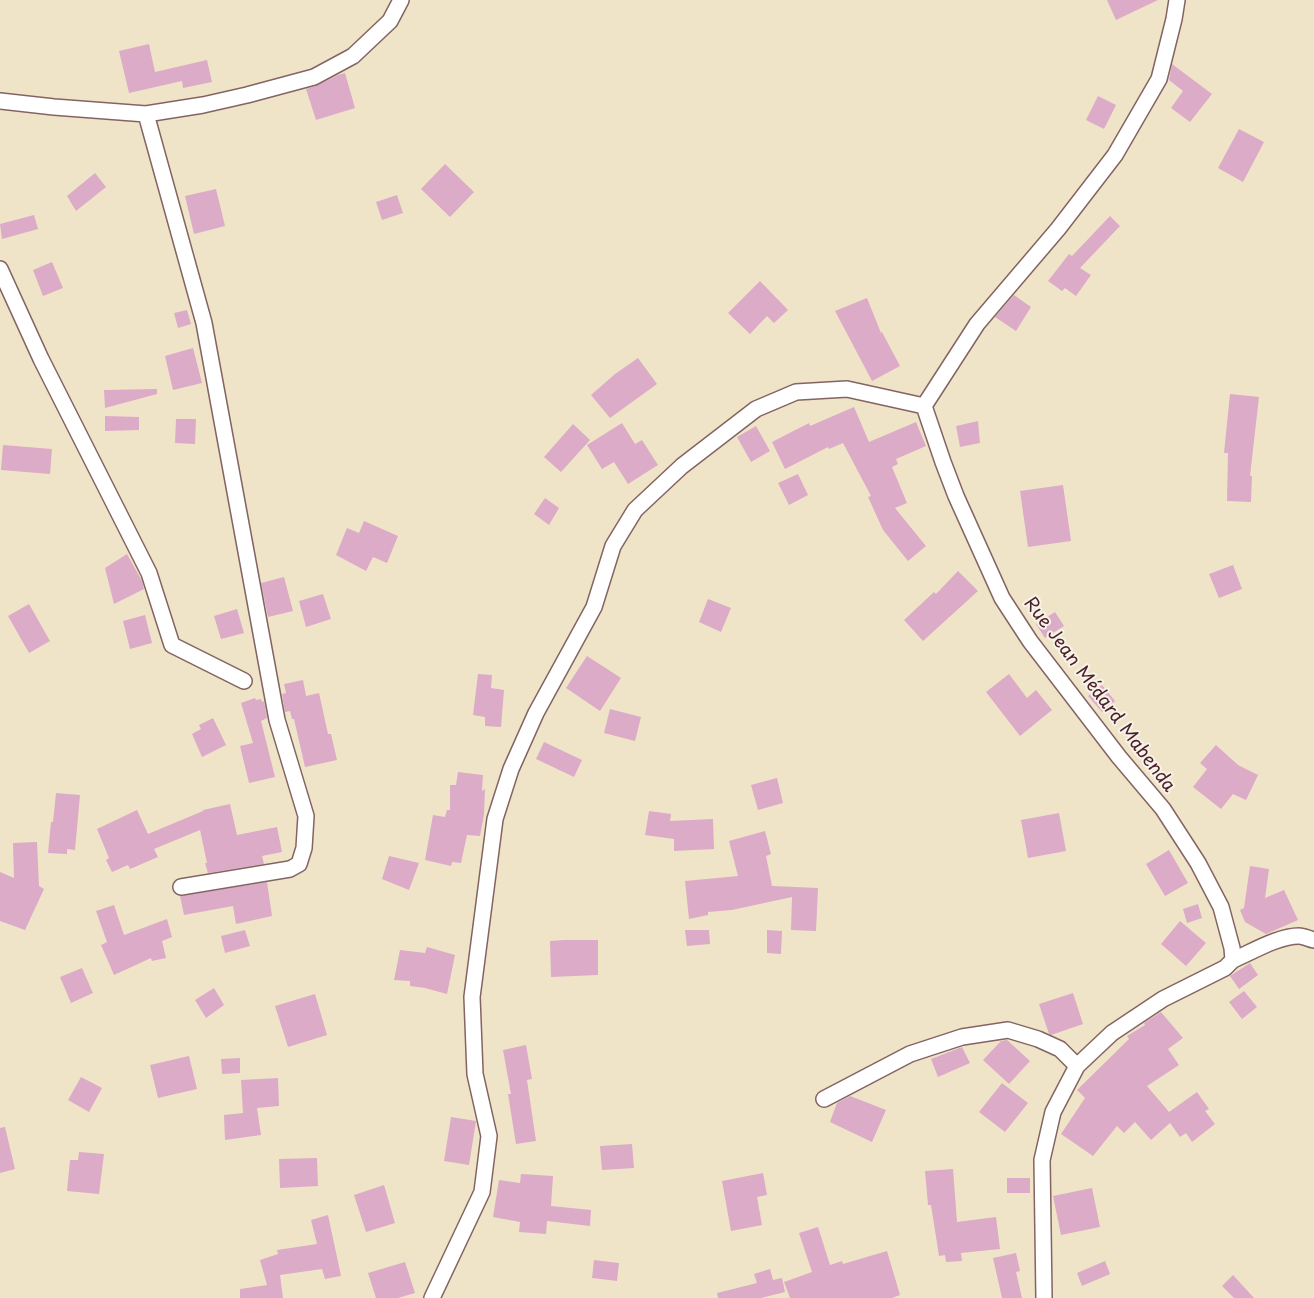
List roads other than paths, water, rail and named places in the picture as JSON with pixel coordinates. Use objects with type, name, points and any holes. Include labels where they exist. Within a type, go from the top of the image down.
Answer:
[{"type":"street","points":[[0,101],[146,114],[247,96],[314,76],[354,56],[390,21],[401,0]]},
{"type":"street","points":[[432,1298],[482,1192],[489,1136],[475,1074],[472,997],[496,819],[511,770],[536,713],[594,607],[613,546],[635,510],[682,466],[756,409],[796,392],[847,389],[924,406],[977,324],[1058,229],[1115,155],[1159,79],[1177,0]]},
{"type":"street","points":[[146,114],[204,322],[277,720],[306,816],[304,848],[299,864],[290,869],[182,887]]},
{"type":"street","points":[[0,269],[42,359],[149,573],[172,644],[244,681]]},
{"type":"street","name":"Rue Jean Médard Mabenda","points":[[924,406],[956,496],[1002,598],[1030,641],[1119,757],[1162,809],[1198,863],[1221,907],[1232,948],[1233,960]]},
{"type":"street","points":[[1044,1298],[1042,1160],[1052,1112],[1077,1066],[1112,1033],[1163,999],[1225,968],[1233,960],[1284,938],[1300,936],[1314,940]]},
{"type":"street","points":[[824,1099],[910,1054],[962,1037],[1008,1030],[1038,1039],[1060,1049],[1077,1066]]}]
